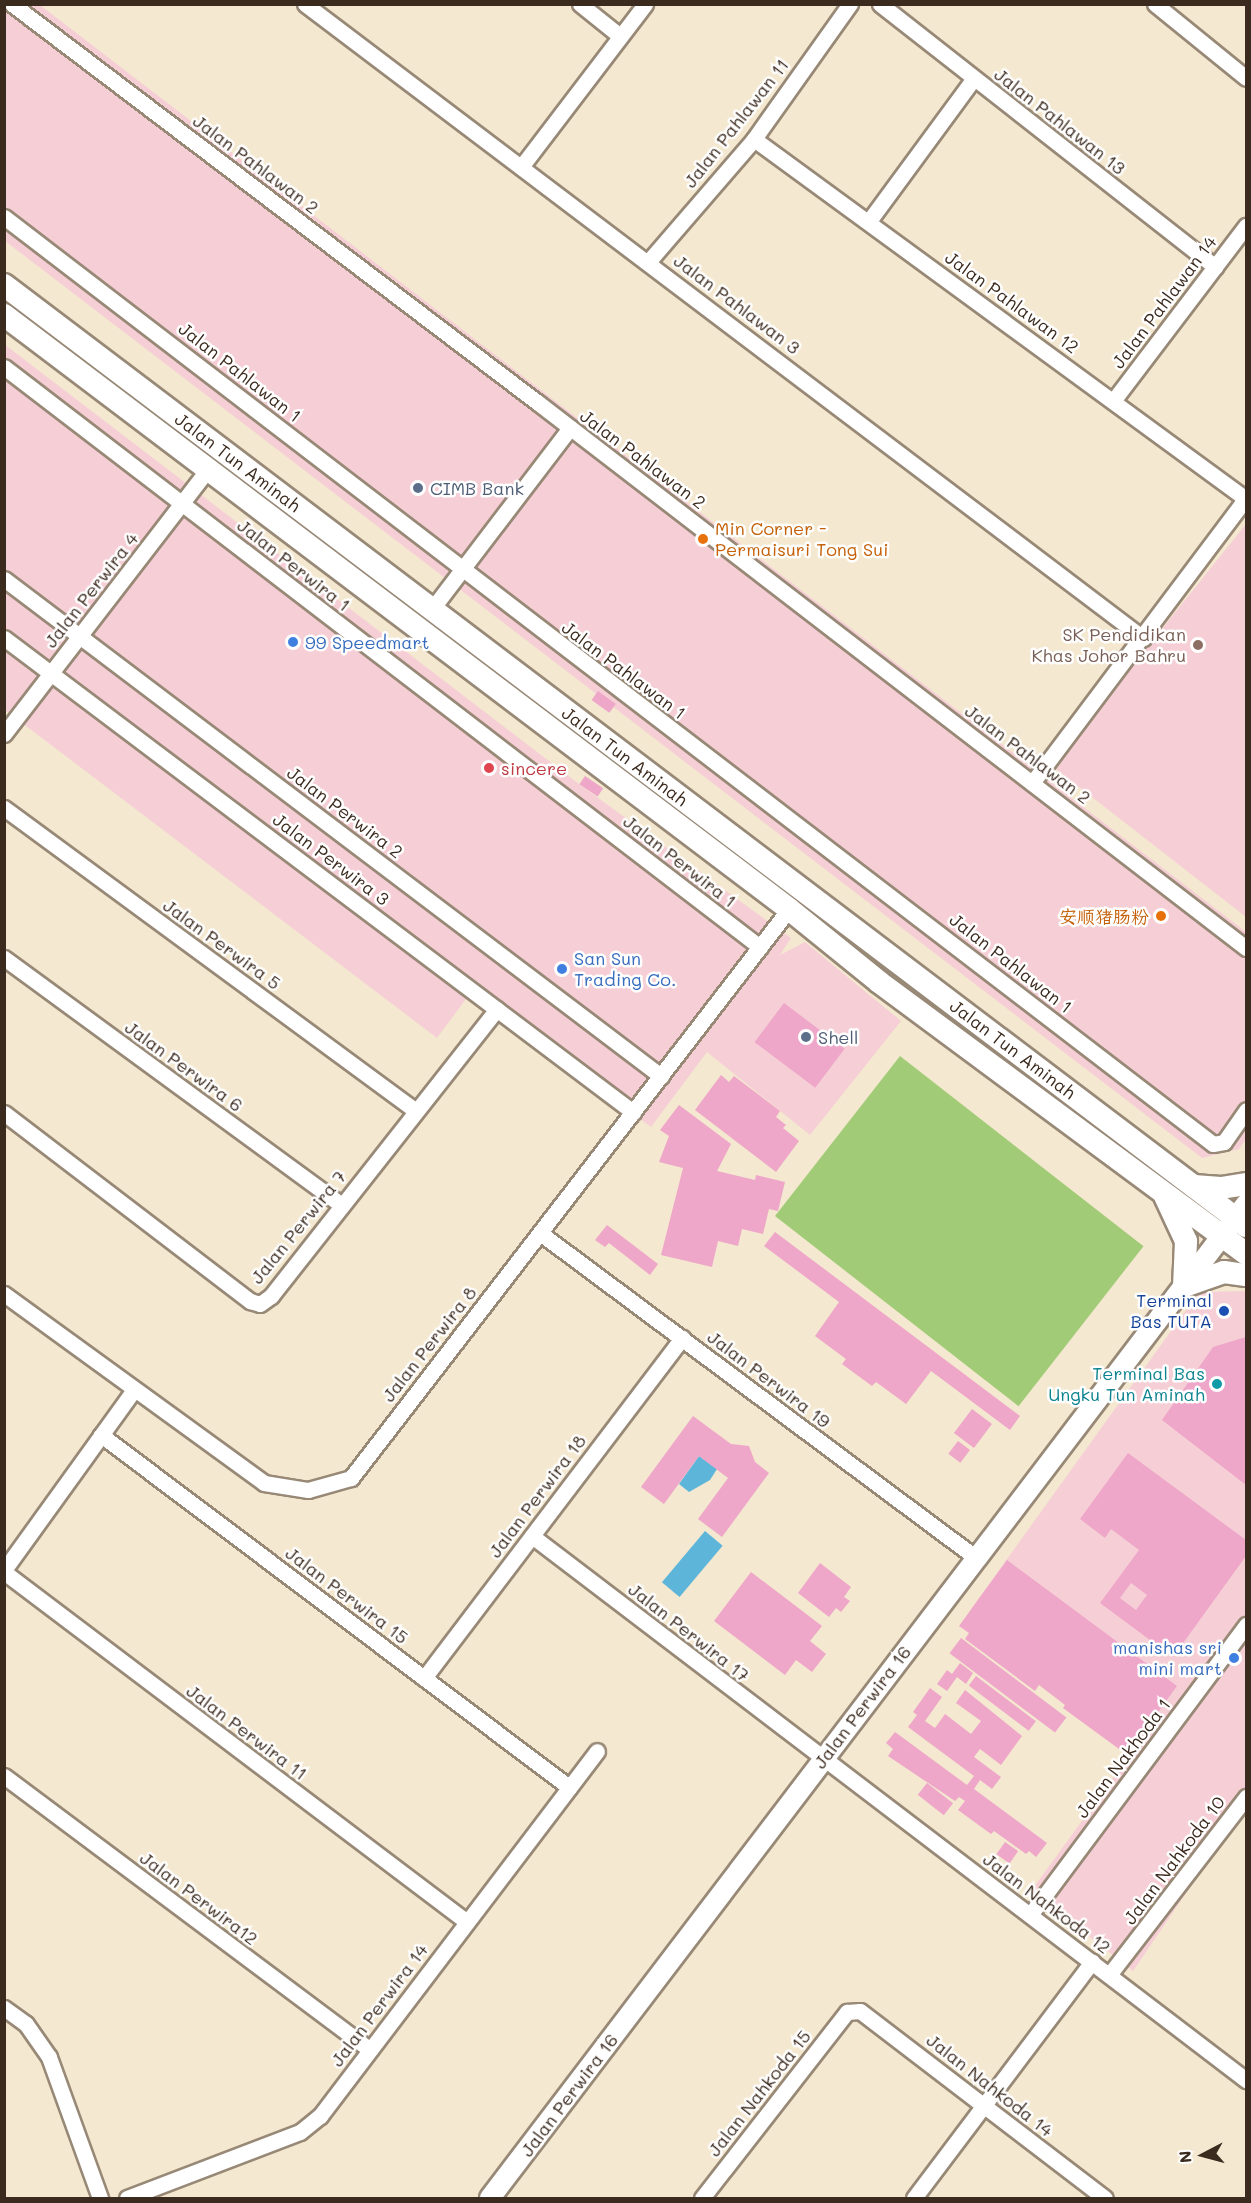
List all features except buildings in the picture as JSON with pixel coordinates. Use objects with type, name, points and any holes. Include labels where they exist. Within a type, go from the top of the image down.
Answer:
[{"type":"main road","name":"Jalan Tun Aminah","points":[[4,285],[1238,1220],[1246,1254]]},
{"type":"main road","name":"Jalan Tun Aminah","points":[[4,315],[789,909],[879,982],[1157,1187],[1238,1220]]},
{"type":"main road","points":[[1194,1186],[1221,1188],[1246,1184]]},
{"type":"main road","points":[[1157,1187],[1180,1222],[1186,1241],[1184,1286],[1224,1272],[1246,1275]]},
{"type":"street","name":"Jalan Pahlawan 2","points":[[12,4],[570,428],[1246,948]]},
{"type":"street","name":"Jalan Pahlawan 3","points":[[305,4],[1143,638]]},
{"type":"street","points":[[580,4],[620,36]]},
{"type":"street","points":[[521,167],[645,4]]},
{"type":"street","name":"Jalan Pahlawan 11","points":[[648,262],[754,139],[850,4]]},
{"type":"street","name":"Jalan Pahlawan 13","points":[[880,4],[1215,267]]},
{"type":"street","points":[[1155,4],[1246,78]]},
{"type":"street","points":[[869,221],[974,78]]},
{"type":"street","name":"Jalan Pahlawan 12","points":[[754,139],[1246,498]]},
{"type":"street","name":"Jalan Pahlawan 1","points":[[4,217],[461,571],[1213,1144],[1224,1142],[1246,1110]]},
{"type":"street","name":"Jalan Pahlawan 14","points":[[1113,401],[1246,226]]},
{"type":"street","name":"Jalan Perwira 1","points":[[4,367],[760,947]]},
{"type":"street","points":[[432,609],[570,428]]},
{"type":"street","name":"Jalan Perwira 4","points":[[4,734],[207,470]]},
{"type":"street","points":[[1032,783],[1246,498]]},
{"type":"street","name":"Jalan Perwira 2","points":[[4,579],[661,1076]]},
{"type":"street","name":"Jalan Perwira 3","points":[[4,638],[633,1112]]},
{"type":"street","name":"Jalan Perwira 5","points":[[4,808],[416,1111]]},
{"type":"street","name":"Jalan Perwira 8","points":[[4,1294],[133,1391],[264,1483],[308,1490],[351,1478],[789,909]]},
{"type":"street","name":"Jalan Perwira 6","points":[[4,958],[341,1205]]},
{"type":"street","name":"Jalan Perwira 7","points":[[4,1113],[250,1301],[260,1304],[271,1296],[497,1009]]},
{"type":"street","name":"Jalan Perwira 16","points":[[490,2199],[975,1557],[1184,1286],[1238,1220]]},
{"type":"street","name":"Jalan Perwira 19","points":[[540,1233],[975,1557]]},
{"type":"street","name":"Jalan Perwira 18","points":[[424,1678],[682,1338]]},
{"type":"street","points":[[4,1571],[133,1391]]},
{"type":"street","name":"Jalan Perwira 15","points":[[101,1435],[569,1787]]},
{"type":"street","name":"Jalan Perwira 17","points":[[532,1536],[823,1759]]},
{"type":"street","name":"Jalan Perwira 11","points":[[4,1571],[466,1923]]},
{"type":"street","name":"Jalan Nakhoda 1","points":[[1030,1915],[1246,1625]]},
{"type":"street","name":"Jalan Perwira 14","points":[[127,2199],[300,2132],[320,2116],[597,1751]]},
{"type":"street","name":"Jalan Nahkoda 12","points":[[823,1759],[1246,2080]]},
{"type":"street","name":"Jalan Perwira12","points":[[4,1776],[370,2050]]},
{"type":"street","name":"Jalan Nahkoda 10","points":[[1109,1975],[1246,1797]]},
{"type":"street","points":[[914,2199],[1092,1962]]},
{"type":"street","points":[[4,2008],[26,2024],[49,2057],[100,2199]]},
{"type":"street","name":"Jalan Nahkoda 14","points":[[847,2012],[860,2011],[875,2020],[1106,2199]]},
{"type":"street","name":"Jalan Nahkoda 15","points":[[702,2199],[847,2012]]},
{"type":"shaded area","points":[[4,5],[40,5],[1246,932],[1246,1139],[1239,1149],[1202,1158],[5,241]]},
{"type":"shaded area","points":[[4,344],[579,784],[791,938],[780,955],[805,942],[901,1021],[810,1135],[707,1052],[651,1127],[472,991],[437,1038],[5,710]]},
{"type":"shaded area","name":"SK Pendidikan Khas Johor Bahru","points":[[1246,524],[1246,917],[1052,766]]},
{"type":"shaded area","points":[[1246,1291],[1246,1805],[1133,1971],[1031,1891],[1140,1741],[971,1609],[1199,1292]]},
{"type":"green space","points":[[900,1056],[1143,1246],[1019,1406],[775,1216]]},
{"type":"water","points":[[699,1456],[717,1469],[710,1480],[689,1492],[679,1484]]},
{"type":"water","points":[[705,1531],[723,1546],[680,1597],[662,1582]]},
{"type":"place","name":"CIMB Bank","points":[[418,488]]},
{"type":"place","name":"Min Corner - Permaisuri Tong Sui","points":[[703,539]]},
{"type":"place","name":"99 Speedmart","points":[[293,642]]},
{"type":"place","name":"SK Pendidikan Khas Johor Bahru","points":[[1198,645]]},
{"type":"place","name":"sincere","points":[[489,768]]},
{"type":"place","name":"安顺猪肠粉","points":[[1161,916]]},
{"type":"place","name":"San Sun Trading Co.","points":[[562,969]]},
{"type":"place","name":"Shell","points":[[806,1037]]},
{"type":"place","name":"Terminal Bas TUTA","points":[[1224,1311]]},
{"type":"place","name":"Terminal Bas Ungku Tun Aminah","points":[[1217,1384]]},
{"type":"place","name":"manishas sri mini mart","points":[[1234,1658]]}]
